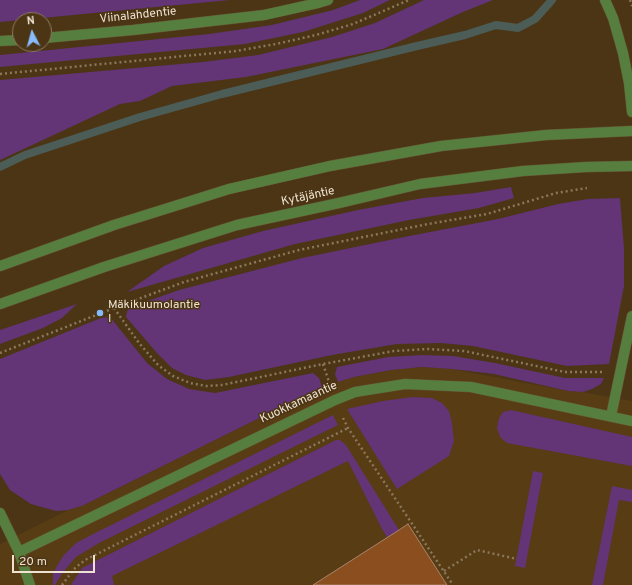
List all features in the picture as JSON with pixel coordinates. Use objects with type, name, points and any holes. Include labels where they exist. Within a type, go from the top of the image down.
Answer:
[{"type":"street","name":"Viinalahdentie","points":[[52,37],[133,30],[264,15],[328,0]]},
{"type":"street","points":[[605,0],[613,18],[623,53],[629,83],[632,112]]},
{"type":"street","points":[[0,41],[12,40]]},
{"type":"street","name":"Kytäjäntie","points":[[0,266],[114,225],[237,187],[330,166],[441,146],[504,138],[632,131]]},
{"type":"street","name":"Kytäjäntie","points":[[0,304],[104,267],[237,225],[420,184],[523,171],[632,166]]},
{"type":"street","points":[[611,416],[632,316]]},
{"type":"street","name":"Kuokkamaantie","points":[[19,552],[335,400],[355,392],[405,384],[471,386],[632,421]]},
{"type":"street","points":[[0,513],[19,552],[30,585]]},
{"type":"path","points":[[0,74],[236,51],[276,44],[316,35],[353,24],[410,0]]},
{"type":"path","points":[[630,0],[632,6]]},
{"type":"path","points":[[0,353],[184,282],[299,250],[428,224],[487,214],[556,193],[587,188]]},
{"type":"path","points":[[114,308],[138,343],[158,365],[173,376],[190,383],[206,386],[222,385],[394,351],[427,349],[464,351],[565,372],[621,372]]},
{"type":"path","points":[[62,585],[74,569],[85,560],[348,428],[453,585]]},
{"type":"path","points":[[444,572],[478,550],[517,559]]},
{"type":"shaded area","points":[[0,0],[230,0],[52,17],[52,12],[12,12],[12,21],[0,22]]},
{"type":"shaded area","points":[[360,0],[390,0],[363,13],[303,32],[245,44],[0,67],[0,55],[30,52],[52,52],[52,50],[209,34],[272,25],[333,10]]},
{"type":"shaded area","points":[[424,0],[493,0],[463,12],[383,49],[246,77],[172,86],[140,101],[120,104],[0,160],[0,80],[203,62],[258,55],[332,37],[375,23]]},
{"type":"shaded area","points":[[511,187],[514,198],[479,208],[409,220],[295,244],[127,292],[164,266],[203,248],[263,231],[358,210],[423,198],[475,193]]},
{"type":"shaded area","points":[[620,198],[624,248],[624,286],[609,364],[567,366],[473,346],[441,343],[397,344],[332,355],[229,377],[205,380],[186,375],[172,368],[126,317],[128,308],[179,290],[302,258],[498,219],[558,204],[588,199]]},
{"type":"shaded area","points":[[77,304],[62,318],[43,328],[0,344],[0,330]]},
{"type":"shaded area","points":[[110,317],[147,363],[167,379],[189,389],[215,393],[313,373],[319,378],[322,387],[82,506],[68,510],[56,511],[31,504],[10,490],[0,474],[0,359],[101,318]]},
{"type":"shaded area","points":[[422,355],[453,356],[495,363],[565,378],[604,378],[601,384],[583,392],[568,391],[494,374],[452,369],[422,367],[391,370],[354,377],[338,382],[335,374],[337,367],[388,357]]},
{"type":"shaded area","points":[[422,367],[452,369],[568,391],[583,392],[632,401],[632,585],[0,585],[0,544],[68,510],[82,506],[322,387],[354,377],[391,370]]},
{"type":"shaded area","points":[[413,397],[432,398],[442,403],[449,411],[454,441],[449,456],[397,489],[347,409],[383,401]]},
{"type":"shaded area","points":[[511,410],[632,437],[632,466],[507,443],[500,437],[497,428],[499,418],[503,412]]},
{"type":"shaded area","points":[[333,415],[338,425],[99,543],[76,557],[63,572],[55,585],[53,585],[53,573],[63,556],[76,543]]},
{"type":"shaded area","points":[[336,440],[340,440],[346,445],[399,530],[387,537],[348,461],[112,576],[114,585],[71,585],[82,568]]},
{"type":"shaded area","points":[[533,471],[543,473],[525,568],[515,566]]},
{"type":"shaded area","points":[[612,486],[632,490],[632,502],[619,500],[603,585],[592,585]]},
{"type":"building","points":[[408,524],[447,585],[313,585],[399,530]]},
{"type":"waterway","points":[[0,167],[25,155],[140,117],[222,94],[465,35],[496,25],[518,28],[535,19],[552,0]]},
{"type":"place","name":"Mäkikuumolantie I","points":[[100,313]]}]
